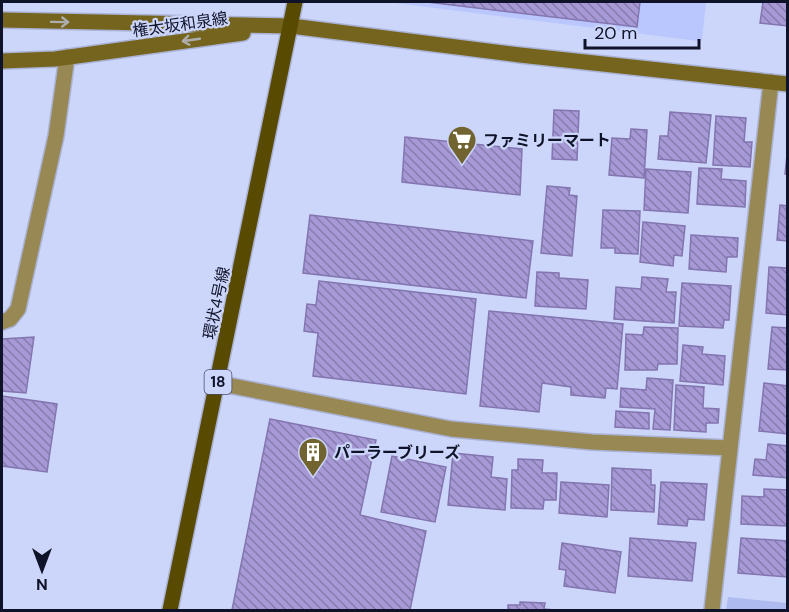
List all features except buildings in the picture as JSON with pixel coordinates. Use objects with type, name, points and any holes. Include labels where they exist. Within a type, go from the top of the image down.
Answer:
[{"type":"main road","name":"環状4号線","points":[[170,610],[295,2]]},
{"type":"street","name":"権太坂和泉線","points":[[2,20],[291,26]]},
{"type":"street","name":"権太坂和泉線","points":[[2,61],[67,57],[291,26]]},
{"type":"street","points":[[291,26],[531,56],[788,84]]},
{"type":"street","points":[[2,322],[10,319],[18,309],[56,135],[67,57]]},
{"type":"street","points":[[712,610],[771,82]]},
{"type":"street","points":[[218,383],[451,429],[592,442],[730,448]]},
{"type":"shaded area","points":[[387,2],[706,2],[702,40],[698,41]]},
{"type":"shaded area","points":[[728,597],[787,603],[787,610],[726,610]]},
{"type":"place","name":"ファミリーマート","points":[[462,166]]},
{"type":"place","name":"パーラーブリーズ","points":[[313,478]]}]
